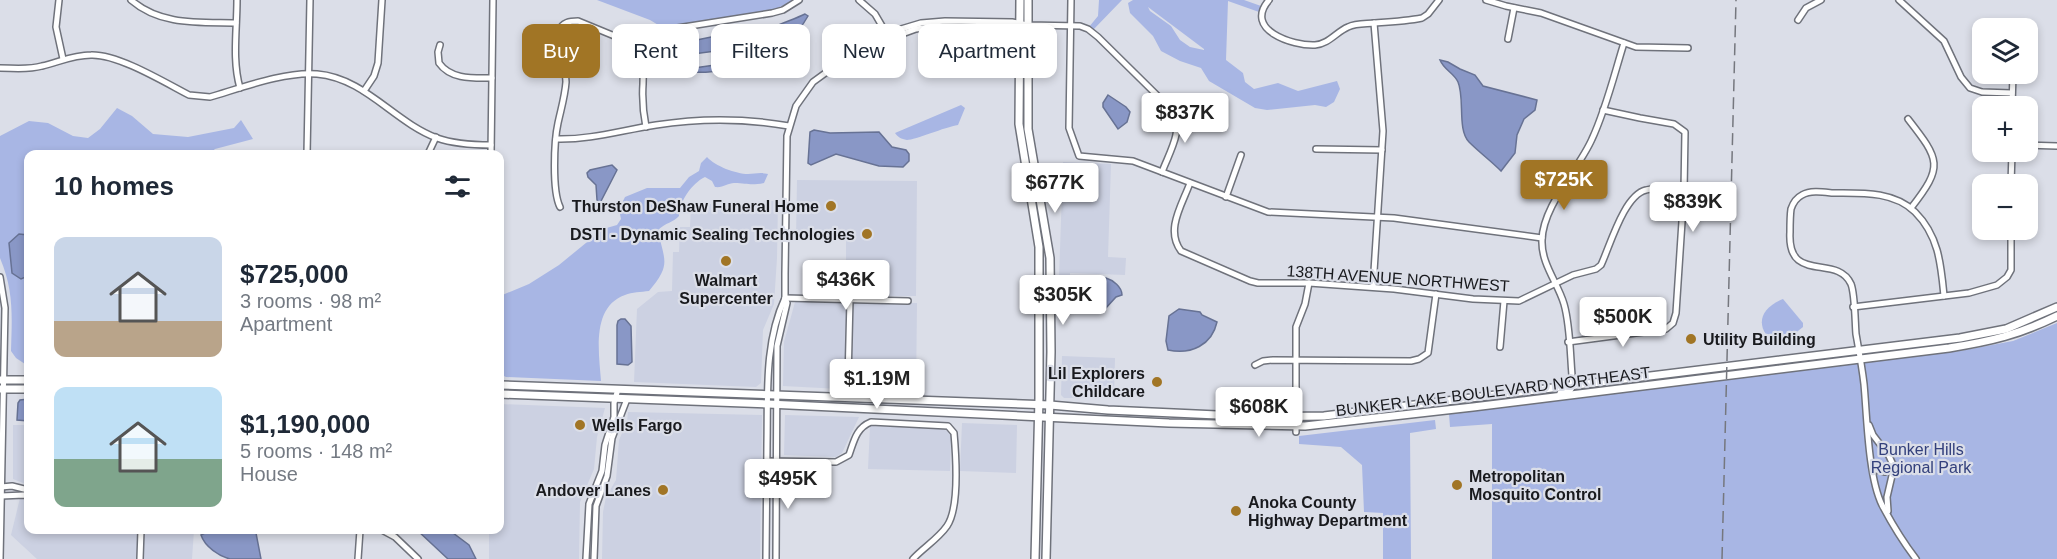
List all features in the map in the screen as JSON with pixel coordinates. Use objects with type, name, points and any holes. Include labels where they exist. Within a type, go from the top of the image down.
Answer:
[{"type":"main road","points":[[1016,24],[1020,0]]},
{"type":"main road","points":[[1028,0],[1028,24]]},
{"type":"main road","points":[[1018,78],[1019,124],[1039,247],[1038,488],[1035,559]]},
{"type":"main road","points":[[1028,78],[1028,129],[1050,258],[1050,405],[1046,559]]},
{"type":"main road","points":[[504,394],[627,399],[768,400],[777,396],[1050,405],[1296,425],[1343,414],[1982,335],[2006,329],[2057,307]]},
{"type":"main road","name":"BUNKER LAKE BOULEVARD NORTHEAST","points":[[768,400],[777,404],[1169,423],[1284,426],[1364,421],[1860,359],[2000,339],[2030,329],[2057,316]]},
{"type":"main road","points":[[2,380],[24,380]]},
{"type":"main road","points":[[848,380],[854,393],[896,400]]},
{"type":"main road","points":[[504,385],[618,389],[768,400]]},
{"type":"main road","points":[[1,389],[24,389]]},
{"type":"street","points":[[58,0],[56,27],[63,59]]},
{"type":"street","points":[[131,0],[156,16],[174,21],[236,23]]},
{"type":"street","points":[[237,0],[235,59],[240,88]]},
{"type":"street","points":[[307,150],[310,0]]},
{"type":"street","points":[[364,91],[374,76],[378,63],[382,0]]},
{"type":"street","points":[[491,150],[493,0]]},
{"type":"street","points":[[699,25],[772,13],[783,10],[799,0]]},
{"type":"street","points":[[859,0],[875,14],[881,24]]},
{"type":"street","points":[[1071,0],[1069,128],[1076,142],[1079,156],[1126,159],[1268,212],[1378,217],[1542,238]]},
{"type":"street","points":[[1269,0],[1263,9],[1263,21],[1271,33],[1295,43],[1309,45],[1320,44],[1348,26],[1422,18],[1440,0]]},
{"type":"street","points":[[1486,0],[1541,13],[1624,43],[1647,48],[1688,48]]},
{"type":"street","points":[[1798,20],[1806,8],[1821,0]]},
{"type":"street","points":[[1899,0],[1944,41],[1961,77],[1970,88],[1982,92],[2012,93],[2012,84]]},
{"type":"street","points":[[1508,39],[1514,8]]},
{"type":"street","points":[[560,207],[555,194],[556,139],[565,90],[565,68],[558,32],[564,24],[578,21],[612,35]]},
{"type":"street","points":[[1373,287],[1383,131],[1374,23]]},
{"type":"street","points":[[1057,26],[1088,29],[1177,117],[1178,129],[1162,172]]},
{"type":"street","points":[[1504,403],[1569,392],[1573,386],[1565,308],[1544,256],[1542,238],[1544,226],[1553,206],[1572,171],[1585,154],[1603,110],[1624,43]]},
{"type":"street","points":[[441,45],[438,52],[439,63],[450,72],[461,77],[492,78]]},
{"type":"street","points":[[0,68],[25,69],[63,59],[93,55],[108,57],[189,95],[199,97],[210,97],[295,74],[325,75],[345,80],[436,137],[460,143],[491,145]]},
{"type":"street","points":[[766,559],[771,341],[785,298],[789,126],[796,106],[813,82],[822,75]]},
{"type":"street","points":[[643,78],[642,102],[646,126]]},
{"type":"street","points":[[1568,342],[1653,332],[1670,327],[1676,313],[1684,191],[1685,134],[1674,123],[1603,110]]},
{"type":"street","points":[[556,139],[597,137],[646,126],[712,119],[789,126]]},
{"type":"street","points":[[1908,119],[1928,145],[1934,164],[1930,182],[1911,208]]},
{"type":"street","points":[[430,150],[436,137]]},
{"type":"street","points":[[2038,145],[2057,146]]},
{"type":"street","points":[[1316,149],[1382,150]]},
{"type":"street","points":[[1226,197],[1241,155]]},
{"type":"street","name":"138TH AVENUE NORTHWEST","points":[[1190,183],[1173,230],[1175,243],[1181,251],[1250,281],[1373,287],[1504,301],[1519,301],[1573,275],[1596,269],[1601,265],[1623,212],[1637,195],[1646,190],[1684,191]]},
{"type":"street","points":[[1916,559],[1895,529],[1878,493],[1873,469],[1851,285],[1840,273],[1805,264],[1791,252],[1791,209],[1794,202],[1804,194],[1814,192],[1874,194],[1901,202],[1911,208],[1935,240],[1940,254],[1944,296]]},
{"type":"street","points":[[1853,308],[1944,296],[1997,285],[2007,277],[2011,270],[2011,240]]},
{"type":"street","points":[[0,277],[5,308],[1,389],[0,559]]},
{"type":"street","points":[[1296,425],[1296,327],[1305,304],[1309,283]]},
{"type":"street","points":[[1255,365],[1263,361],[1296,360],[1411,361],[1428,353],[1436,294]]},
{"type":"street","points":[[785,298],[908,301]]},
{"type":"street","points":[[776,559],[777,346],[787,303],[785,298]]},
{"type":"street","points":[[848,380],[850,299]]},
{"type":"street","points":[[1500,347],[1504,301]]},
{"type":"street","points":[[586,559],[589,504],[602,471],[605,445],[614,417],[618,389]]},
{"type":"street","points":[[594,559],[596,506],[606,476],[612,438],[627,399]]},
{"type":"street","points":[[1867,419],[1873,435],[1894,465],[1894,475],[1887,497],[1888,513]]},
{"type":"street","points":[[767,460],[836,462],[843,460],[849,454],[857,432],[865,424],[871,422],[948,426],[954,432],[956,457],[952,517],[946,528],[913,559]]},
{"type":"street","points":[[1873,469],[1885,472],[1894,465]]},
{"type":"street","points":[[1,487],[12,486],[24,489]]},
{"type":"street","points":[[1,496],[24,495]]},
{"type":"street","points":[[140,559],[141,534]]},
{"type":"street","points":[[358,559],[360,534]]},
{"type":"street","points":[[389,534],[418,559]]},
{"type":"shaded area","points":[[805,14],[808,16],[803,24],[782,24]]},
{"type":"shaded area","points":[[711,37],[711,52],[699,53],[699,40]]},
{"type":"shaded area","points":[[1440,60],[1475,75],[1483,86],[1537,100],[1535,110],[1524,119],[1517,135],[1515,153],[1501,171],[1465,137],[1458,82]]},
{"type":"shaded area","points":[[711,66],[711,71],[699,72],[699,67]]},
{"type":"shaded area","points":[[1108,95],[1130,112],[1127,122],[1118,129],[1103,107]]},
{"type":"shaded area","points":[[814,130],[830,133],[879,132],[892,147],[906,150],[909,154],[909,161],[903,167],[879,166],[836,154],[811,165],[808,163],[810,132]]},
{"type":"shaded area","points":[[1063,162],[1111,164],[1108,257],[1126,258],[1125,275],[1070,273],[1070,279],[1059,279]]},
{"type":"shaded area","points":[[612,165],[617,170],[600,203],[597,200],[596,185],[587,173],[590,170]]},
{"type":"shaded area","points":[[797,180],[917,181],[916,296],[846,296],[846,239],[796,238]]},
{"type":"shaded area","points":[[757,201],[778,201],[774,304],[763,330],[761,383],[756,387],[634,382],[637,309],[658,292],[672,291],[673,252],[679,252],[680,227],[690,227],[691,204],[748,204]]},
{"type":"shaded area","points":[[19,234],[24,235],[24,278],[21,279],[12,273],[9,243]]},
{"type":"shaded area","points":[[1106,278],[1117,284],[1122,295],[1116,297],[1105,309],[1078,293],[1079,280]]},
{"type":"shaded area","points":[[795,302],[917,303],[916,393],[783,386],[784,342]]},
{"type":"shaded area","points":[[1179,309],[1200,312],[1217,322],[1210,337],[1199,346],[1185,351],[1168,350],[1166,341],[1169,316]]},
{"type":"shaded area","points":[[621,319],[625,319],[631,326],[632,362],[628,365],[617,364],[617,325]]},
{"type":"shaded area","points":[[1062,356],[1115,358],[1114,398],[1064,398],[1061,395]]},
{"type":"shaded area","points":[[20,400],[24,400],[24,421],[17,420]]},
{"type":"shaded area","points":[[504,404],[605,408],[597,437],[594,469],[580,502],[579,559],[489,559],[489,534],[504,534]]},
{"type":"shaded area","points":[[628,412],[762,415],[760,559],[602,559],[603,512],[606,497],[616,480],[619,440],[627,422]]},
{"type":"shaded area","points":[[785,415],[859,417],[842,453],[836,457],[784,455]]},
{"type":"shaded area","points":[[962,423],[1017,425],[1016,473],[960,471]]},
{"type":"shaded area","points":[[13,425],[24,425],[24,483],[13,479]]},
{"type":"shaded area","points":[[870,426],[948,431],[951,435],[950,471],[868,469]]},
{"type":"shaded area","points":[[20,498],[24,500],[24,534],[194,534],[192,559],[37,559],[11,535]]},
{"type":"shaded area","points":[[256,534],[261,559],[230,559],[209,547],[201,535]]},
{"type":"shaded area","points":[[421,534],[454,534],[469,545],[476,559],[448,559]]},
{"type":"green space","points":[[597,0],[794,0],[774,10],[694,24],[657,24]]},
{"type":"green space","points":[[1099,0],[1122,0],[1093,30],[1089,27],[1098,16]]},
{"type":"green space","points":[[1133,0],[1244,0],[1261,6],[1259,12],[1228,1],[1226,60],[1243,73],[1245,82],[1254,89],[1278,83],[1298,91],[1337,81],[1340,89],[1334,102],[1326,107],[1315,105],[1267,110],[1255,108],[1209,81],[1201,68],[1161,51],[1153,36],[1130,13],[1128,3]],"holes":[[[1148,7],[1204,49],[1190,47],[1180,40],[1171,26],[1150,11]]]},
{"type":"green space","points":[[961,105],[965,108],[958,125],[907,140],[895,133]]},
{"type":"green space","points":[[117,108],[132,116],[153,134],[188,137],[234,128],[241,120],[253,139],[214,150],[24,150],[24,363],[11,351],[10,293],[0,258],[0,136],[29,121],[48,123],[73,136],[88,138],[100,129]]},
{"type":"green space","points":[[707,157],[720,166],[738,173],[768,174],[764,183],[734,183],[718,187],[715,187],[712,181],[705,177],[691,188],[681,205],[679,216],[658,230],[664,256],[664,268],[656,282],[649,291],[625,295],[614,301],[602,320],[599,345],[601,381],[504,376],[504,294],[529,284],[559,265],[603,229],[617,225],[621,219],[619,209],[625,197],[647,188],[680,188],[689,177],[699,171],[701,163]]},
{"type":"green space","points":[[1783,299],[1803,323],[1803,327],[1779,346],[1766,334],[1762,321],[1768,309]]},
{"type":"green space","name":"Bunker Hills Regional Park","points":[[2057,323],[2057,559],[1492,559],[1492,424],[1450,427],[1449,414],[1960,351],[2013,341]]},
{"type":"green space","points":[[1435,420],[1436,429],[1410,433],[1411,559],[1383,559],[1383,513],[1364,512],[1362,465],[1341,447],[1299,444],[1299,436]]},
{"type":"railway","points":[[1722,559],[1736,0]]},
{"type":"place","name":"Thurston DeShaw Funeral Home","points":[[831,206]]},
{"type":"place","name":"DSTI - Dynamic Sealing Technologies","points":[[867,234]]},
{"type":"place","name":"Walmart Supercenter","points":[[726,261]]},
{"type":"place","name":"Utility Building","points":[[1691,339]]},
{"type":"place","name":"Lil Explorers Childcare","points":[[1157,382]]},
{"type":"place","name":"Wells Fargo","points":[[580,425]]},
{"type":"place","name":"Metropolitan Mosquito Control","points":[[1457,485]]},
{"type":"place","name":"Andover Lanes","points":[[663,490]]},
{"type":"place","name":"Anoka County Highway Department","points":[[1236,511]]}]
